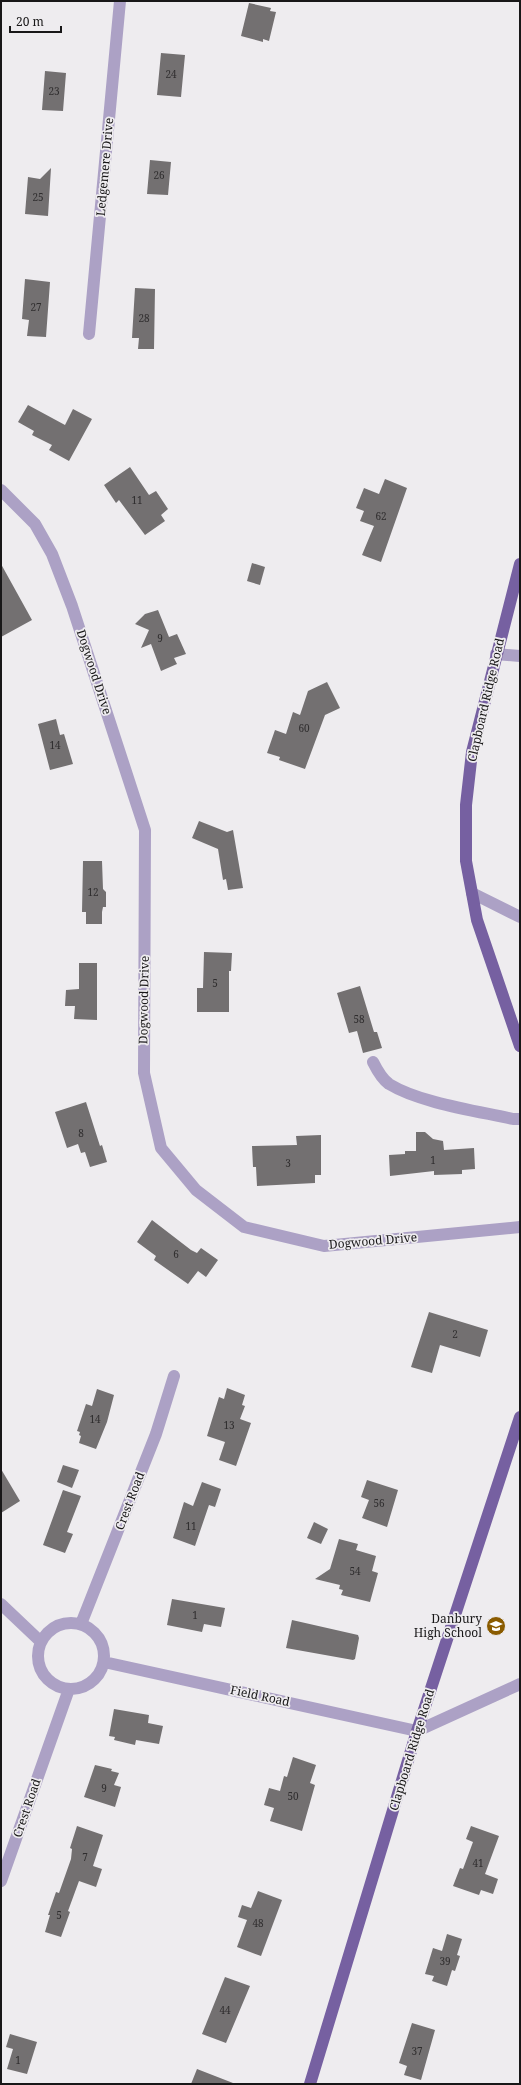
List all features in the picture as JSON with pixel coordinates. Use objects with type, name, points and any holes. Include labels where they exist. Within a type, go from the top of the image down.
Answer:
[{"type":"main road","name":"Clapboard Ridge Road","points":[[520,564],[472,752],[466,805],[466,861],[477,920],[520,1046]]},
{"type":"main road","name":"Clapboard Ridge Road","points":[[310,2084],[417,1731],[520,1417]]},
{"type":"street","name":"Ledgemere Drive","points":[[89,334],[120,1]]},
{"type":"street","name":"Dogwood Drive","points":[[1,490],[35,524],[52,554],[72,606],[145,830],[144,1073],[161,1148],[196,1190],[244,1227],[324,1246],[520,1227]]},
{"type":"street","points":[[496,654],[520,656]]},
{"type":"street","points":[[472,893],[520,917]]},
{"type":"street","points":[[373,1062],[389,1084],[431,1100],[513,1119],[520,1119]]},
{"type":"street","name":"Crest Road","points":[[81,1624],[156,1434],[174,1376]]},
{"type":"street","points":[[1,1604],[40,1641]]},
{"type":"street","points":[[69,1622],[81,1624],[92,1630],[100,1639],[104,1650],[104,1662],[99,1674],[91,1682],[81,1688],[69,1689],[56,1686],[45,1678],[39,1667],[37,1653],[40,1641],[47,1631],[58,1625],[69,1622]]},
{"type":"street","name":"Field Road","points":[[104,1662],[417,1731]]},
{"type":"street","points":[[417,1731],[520,1684]]},
{"type":"street","name":"Crest Road","points":[[1,1881],[69,1689]]},
{"type":"building","points":[[249,3],[271,8],[270,11],[276,12],[269,41],[263,39],[263,42],[241,36]]},
{"type":"building","points":[[161,53],[185,55],[181,97],[157,95]]},
{"type":"building","points":[[45,71],[66,73],[63,111],[42,110]]},
{"type":"building","points":[[150,160],[171,162],[168,195],[147,194]]},
{"type":"building","points":[[51,168],[48,216],[25,214],[28,177],[40,179]]},
{"type":"building","points":[[25,279],[50,282],[46,337],[27,336],[29,320],[22,319]]},
{"type":"building","points":[[135,288],[155,289],[154,349],[138,349],[139,338],[132,338]]},
{"type":"building","points":[[28,405],[65,425],[73,409],[92,419],[69,461],[49,450],[52,445],[32,435],[34,431],[18,422]]},
{"type":"building","points":[[130,467],[149,495],[156,491],[168,509],[161,515],[165,521],[145,535],[119,500],[116,503],[104,485]]},
{"type":"building","points":[[385,479],[407,488],[381,562],[362,555],[374,526],[360,521],[364,511],[356,508],[364,488],[379,494]]},
{"type":"building","points":[[252,563],[265,567],[260,585],[247,581]]},
{"type":"building","points":[[1,564],[32,620],[1,637]]},
{"type":"building","points":[[158,610],[169,637],[177,634],[186,654],[174,658],[177,664],[161,671],[151,644],[141,648],[149,630],[135,624],[145,614]]},
{"type":"building","points":[[327,682],[340,708],[325,715],[305,769],[279,760],[280,757],[267,753],[275,730],[286,734],[293,712],[300,715],[308,691]]},
{"type":"building","points":[[56,719],[60,735],[64,734],[73,764],[50,770],[38,724]]},
{"type":"building","points":[[199,821],[227,832],[233,830],[243,888],[228,890],[226,879],[223,880],[218,849],[192,838]]},
{"type":"building","points":[[83,861],[102,861],[103,889],[106,892],[106,907],[103,907],[102,924],[86,924],[86,912],[82,912]]},
{"type":"building","points":[[204,952],[232,953],[231,971],[229,971],[229,1012],[197,1012],[197,988],[203,988]]},
{"type":"building","points":[[79,963],[97,963],[97,1020],[74,1019],[75,1006],[65,1006],[66,990],[79,989]]},
{"type":"building","points":[[360,986],[374,1032],[377,1032],[382,1048],[363,1053],[357,1031],[349,1033],[337,993]]},
{"type":"building","points":[[86,1102],[100,1146],[102,1145],[107,1162],[90,1167],[85,1152],[81,1153],[78,1144],[67,1148],[55,1112]]},
{"type":"building","points":[[416,1132],[425,1132],[433,1139],[443,1141],[444,1150],[474,1148],[475,1169],[462,1170],[462,1174],[434,1175],[434,1171],[390,1176],[389,1155],[405,1154],[405,1151],[416,1151]]},
{"type":"building","points":[[321,1135],[321,1175],[315,1175],[315,1183],[257,1186],[256,1167],[253,1167],[252,1146],[297,1145],[296,1136]]},
{"type":"building","points":[[152,1220],[191,1250],[197,1253],[201,1248],[218,1260],[206,1277],[198,1271],[188,1284],[154,1260],[156,1256],[137,1242]]},
{"type":"building","points":[[429,1312],[488,1330],[480,1357],[440,1345],[432,1373],[411,1367]]},
{"type":"building","points":[[227,1388],[245,1395],[242,1405],[245,1406],[240,1419],[251,1423],[236,1466],[219,1460],[225,1442],[207,1436],[219,1397],[224,1399]]},
{"type":"building","points":[[97,1389],[114,1395],[107,1422],[96,1449],[79,1443],[81,1436],[79,1435],[80,1432],[77,1431],[86,1404],[92,1406]]},
{"type":"building","points":[[63,1465],[79,1470],[72,1488],[57,1482]]},
{"type":"building","points":[[1,1469],[20,1501],[1,1513]]},
{"type":"building","points":[[367,1480],[398,1490],[387,1527],[362,1518],[369,1500],[361,1497]]},
{"type":"building","points":[[202,1482],[221,1489],[215,1507],[209,1505],[195,1546],[173,1538],[184,1502],[193,1506]]},
{"type":"building","points":[[63,1490],[81,1496],[67,1532],[73,1534],[65,1553],[43,1545]]},
{"type":"building","points":[[314,1522],[328,1529],[321,1544],[307,1538]]},
{"type":"building","points":[[339,1539],[358,1544],[356,1550],[376,1556],[372,1571],[378,1573],[370,1602],[341,1595],[343,1590],[339,1589],[340,1585],[315,1579],[330,1569]]},
{"type":"building","points":[[172,1599],[225,1608],[221,1627],[204,1624],[202,1632],[167,1625]]},
{"type":"building","points":[[292,1620],[358,1635],[359,1638],[355,1659],[353,1660],[286,1648]]},
{"type":"building","points":[[114,1709],[149,1715],[148,1723],[163,1726],[159,1744],[136,1740],[135,1745],[114,1740],[115,1737],[109,1736]]},
{"type":"building","points":[[293,1757],[316,1765],[310,1783],[315,1785],[302,1831],[270,1821],[274,1808],[264,1805],[269,1788],[280,1791],[284,1776],[287,1777]]},
{"type":"building","points":[[95,1765],[112,1769],[111,1771],[119,1773],[114,1785],[121,1787],[115,1807],[84,1797]]},
{"type":"building","points":[[77,1826],[103,1835],[93,1866],[102,1869],[96,1887],[79,1881],[68,1911],[70,1912],[61,1937],[45,1932],[50,1915],[48,1915],[56,1892],[59,1893],[71,1859],[72,1849],[70,1848]]},
{"type":"building","points":[[471,1826],[499,1836],[485,1874],[498,1879],[493,1894],[481,1890],[479,1895],[453,1886],[460,1868],[463,1869],[473,1842],[466,1839]]},
{"type":"building","points":[[258,1891],[282,1900],[261,1956],[237,1947],[247,1920],[238,1917],[242,1905],[251,1908]]},
{"type":"building","points":[[447,1934],[462,1939],[457,1955],[460,1956],[455,1971],[452,1970],[447,1986],[432,1981],[434,1976],[425,1974],[433,1948],[442,1951]]},
{"type":"building","points":[[225,1977],[250,1986],[226,2043],[202,2034]]},
{"type":"building","points":[[412,2023],[435,2030],[421,2080],[404,2075],[407,2066],[399,2063]]},
{"type":"building","points":[[10,2034],[37,2042],[27,2074],[7,2069],[13,2049],[6,2047]]},
{"type":"building","points":[[197,2069],[233,2083],[233,2084],[191,2084]]},
{"type":"place","name":"Danbury High School","points":[[496,1626]]}]
